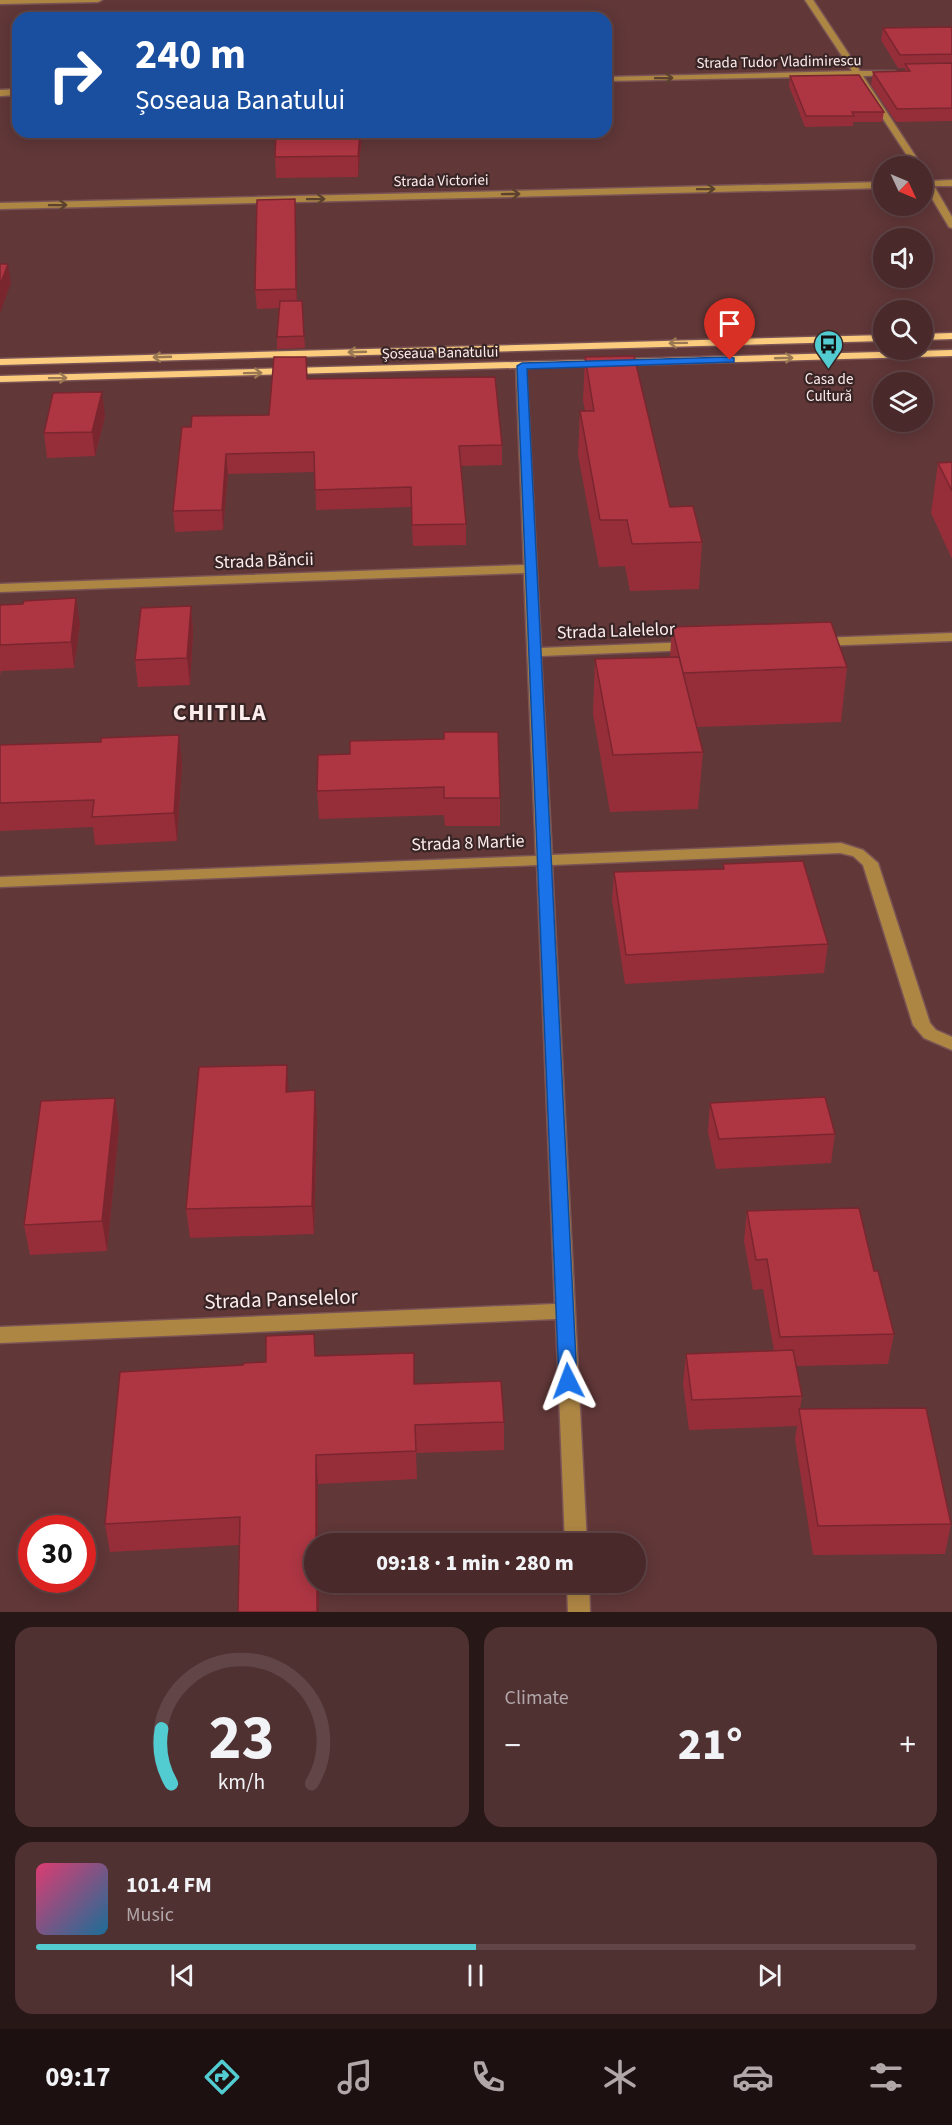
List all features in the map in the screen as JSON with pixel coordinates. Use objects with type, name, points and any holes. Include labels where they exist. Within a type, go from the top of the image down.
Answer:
[{"type":"main road","points":[[933,337],[952,336]]},
{"type":"main road","name":"Șoseaua Banatului","points":[[0,362],[873,338]]},
{"type":"main road","name":"Șoseaua Banatului","points":[[0,379],[952,353]]},
{"type":"street","points":[[0,2],[98,0]]},
{"type":"street","points":[[809,0],[912,156]]},
{"type":"street","name":"Strada Tudor Vladimirescu","points":[[612,79],[906,73]]},
{"type":"street","points":[[933,184],[952,183]]},
{"type":"street","name":"Strada Victoriei","points":[[0,206],[873,185]]},
{"type":"street","points":[[933,195],[952,225]]},
{"type":"street","points":[[522,366],[575,1533]]},
{"type":"street","name":"Strada Băncii","points":[[0,588],[530,569]]},
{"type":"street","points":[[806,642],[952,637]]},
{"type":"street","name":"Strada Lalelelor","points":[[534,652],[700,646]]},
{"type":"street","name":"Strada 8 Martie","points":[[0,882],[841,848],[858,853],[870,863],[922,1025],[930,1034],[952,1044]]},
{"type":"street","name":"Strada Panselelor","points":[[0,1335],[565,1311]]},
{"type":"street","points":[[578,1593],[579,1612]]},
{"type":"building","points":[[952,27],[952,54],[900,55],[883,28]]},
{"type":"building","points":[[952,63],[952,108],[897,109],[873,72],[910,71],[905,64]]},
{"type":"building","points":[[859,75],[884,112],[852,112],[854,116],[806,116],[790,76]]},
{"type":"building","points":[[276,138],[360,138],[358,156],[275,157]]},
{"type":"building","points":[[295,199],[296,289],[255,290],[257,200]]},
{"type":"building","points":[[0,264],[8,264],[0,285]]},
{"type":"building","points":[[280,301],[302,301],[304,336],[277,337]]},
{"type":"building","points":[[634,356],[670,507],[693,506],[702,542],[632,544],[627,520],[600,520],[580,411],[594,411],[585,357]]},
{"type":"building","points":[[274,357],[306,357],[307,379],[495,377],[502,445],[459,446],[466,524],[412,525],[411,487],[315,490],[314,452],[226,454],[222,510],[173,511],[182,427],[191,427],[192,416],[269,415]]},
{"type":"building","points":[[102,392],[92,432],[44,433],[53,393]]},
{"type":"building","points":[[952,462],[952,491],[938,463]]},
{"type":"building","points":[[76,598],[71,642],[0,645],[0,605]]},
{"type":"building","points":[[191,606],[187,658],[135,660],[141,608]]},
{"type":"building","points":[[831,622],[847,667],[683,673],[672,627]]},
{"type":"building","points":[[679,657],[703,752],[613,755],[595,659]]},
{"type":"building","points":[[444,732],[498,732],[500,798],[444,798],[444,787],[317,791],[318,755],[350,754],[350,741],[444,739]]},
{"type":"building","points":[[179,735],[174,813],[92,817],[94,800],[0,803],[0,745],[101,742],[101,738]]},
{"type":"building","points":[[803,861],[828,944],[626,955],[614,872],[724,869],[723,864]]},
{"type":"building","points":[[287,1065],[286,1092],[315,1090],[312,1206],[186,1209],[199,1067]]},
{"type":"building","points":[[825,1097],[835,1134],[719,1139],[710,1103]]},
{"type":"building","points":[[115,1098],[102,1221],[24,1225],[41,1101]]},
{"type":"building","points":[[859,1208],[874,1271],[878,1271],[894,1334],[780,1337],[767,1259],[756,1260],[747,1211]]},
{"type":"building","points":[[314,1334],[315,1356],[414,1353],[414,1384],[501,1381],[504,1422],[415,1425],[416,1451],[316,1455],[316,1533],[304,1533],[304,1593],[317,1593],[317,1612],[238,1612],[240,1517],[105,1524],[120,1372],[266,1362],[266,1336]]},
{"type":"building","points":[[793,1350],[802,1396],[692,1400],[686,1354]]},
{"type":"building","points":[[926,1408],[951,1524],[818,1526],[799,1409]]},
{"type":"place","name":"Casa de Cultură","points":[[829,370]]},
{"type":"district","name":"CHITILA","points":[[220,712]]},
{"type":"route","points":[[568,1381],[522,366],[730,360]]}]
